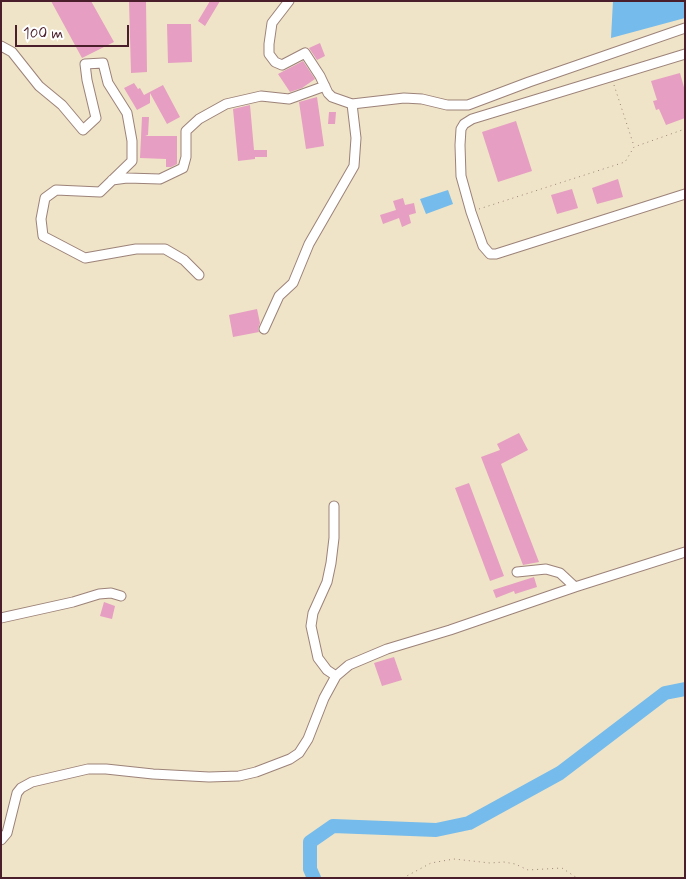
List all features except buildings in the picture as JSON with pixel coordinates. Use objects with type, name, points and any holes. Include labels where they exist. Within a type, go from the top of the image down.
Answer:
[{"type":"street","points":[[289,1],[272,24],[269,54],[275,62],[282,65],[305,53],[332,97],[352,104],[404,98],[422,99],[447,105],[468,105],[685,28]]},
{"type":"street","points":[[1,46],[12,52],[39,86],[62,106],[83,130],[96,118],[85,64],[103,63],[108,83],[127,113],[132,142],[132,161],[100,192],[56,190],[45,198],[41,219],[43,236],[85,258],[136,249],[165,249],[184,260],[199,274]]},
{"type":"street","points":[[685,54],[472,119],[464,124],[461,129],[460,145],[461,176],[471,212],[483,246],[486,251],[492,254],[685,194]]},
{"type":"street","points":[[112,180],[127,178],[160,179],[183,168],[186,157],[186,131],[199,119],[226,104],[261,96],[289,99],[325,86]]},
{"type":"street","points":[[264,329],[278,296],[293,283],[309,244],[354,166],[356,138],[352,104]]},
{"type":"street","points":[[334,506],[334,538],[331,563],[327,582],[313,613],[311,626],[318,658],[336,676]]},
{"type":"street","points":[[1,840],[6,833],[17,793],[21,788],[32,782],[88,769],[209,777],[239,776],[256,772],[290,759],[300,753],[317,719],[324,698],[336,676],[349,664],[387,648],[450,630],[685,552]]},
{"type":"street","points":[[517,572],[546,569],[560,573],[575,587]]},
{"type":"street","points":[[1,618],[73,602],[99,594],[111,593],[120,596]]},
{"type":"path","points":[[611,76],[634,147]]},
{"type":"path","points":[[471,212],[625,162],[634,147],[685,129]]},
{"type":"path","points":[[403,878],[430,863],[454,860],[490,864],[504,862],[515,864],[528,870],[562,868],[577,878]]},
{"type":"water","points":[[613,1],[685,1],[685,18],[611,38]]},
{"type":"water","points":[[448,190],[453,204],[426,214],[420,199]]},
{"type":"waterway","points":[[314,878],[310,869],[310,842],[333,826],[436,830],[469,823],[560,773],[665,693],[685,689]]}]
